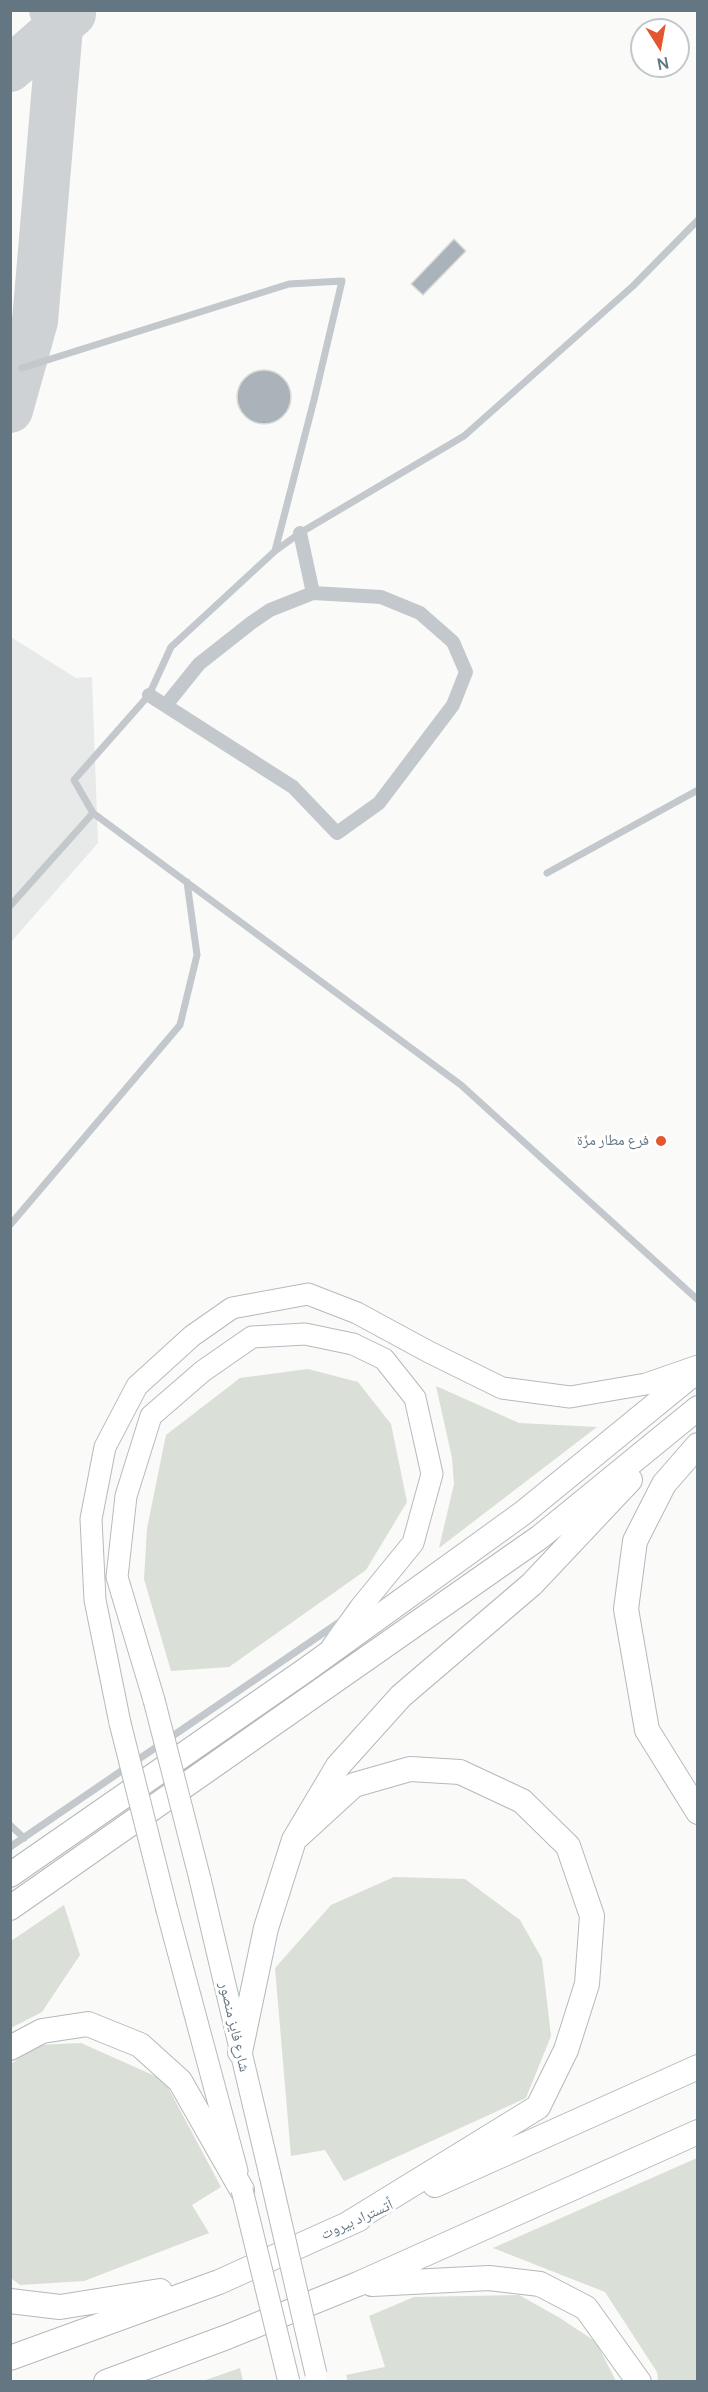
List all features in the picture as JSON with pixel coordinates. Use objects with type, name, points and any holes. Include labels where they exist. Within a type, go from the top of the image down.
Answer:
[{"type":"highway","points":[[10,1875],[324,1657],[524,1513],[698,1368]]},
{"type":"highway","points":[[240,2052],[266,1928],[294,1840],[338,1766],[400,1696],[532,1584],[696,1409]]},
{"type":"highway","points":[[10,1908],[540,1537],[696,1409]]},
{"type":"highway","points":[[698,1445],[664,1484],[635,1541],[626,1609],[647,1730],[698,1812]]},
{"type":"highway","points":[[294,1840],[354,1785],[410,1769],[460,1772],[522,1801],[568,1846],[592,1916],[586,1984],[566,2050],[538,2107],[346,2225]]},
{"type":"highway","points":[[10,2049],[42,2031],[88,2024],[140,2045],[180,2081],[242,2190]]},
{"type":"highway","name":"أتستراد بيروت","points":[[10,2358],[219,2282],[698,2067]]},
{"type":"highway","points":[[106,2382],[227,2337],[358,2284],[698,2132]]},
{"type":"highway","points":[[358,2284],[489,2278],[540,2284],[586,2308],[639,2382]]},
{"type":"highway","points":[[10,2301],[60,2307],[219,2282]]},
{"type":"highway","points":[[147,2382],[227,2337]]},
{"type":"main road","points":[[289,2382],[242,2190],[120,1723],[94,1600],[91,1519],[105,1447],[137,1386],[192,1336],[232,1308],[308,1294],[357,1313],[502,1388],[570,1397],[646,1384],[698,1368]]},
{"type":"main road","name":"شارع فايز منصور","points":[[317,2378],[200,1879],[154,1700],[117,1577],[126,1496],[152,1416],[203,1371],[252,1337],[305,1334],[353,1344],[384,1359],[416,1398],[432,1474],[413,1543],[324,1657]]},
{"type":"street","points":[[300,532],[313,593]]},
{"type":"street","points":[[149,695],[292,787],[337,833],[379,803],[453,705],[466,672],[453,642],[420,613],[381,597],[313,593],[270,610],[251,623],[199,664],[166,705]]},
{"type":"lane","points":[[698,220],[633,286],[464,436],[300,532],[275,551],[171,647],[149,695],[74,780],[93,813],[461,1085],[698,1300]]},
{"type":"lane","points":[[22,368],[289,284],[342,281],[275,551]]},
{"type":"lane","points":[[547,873],[698,790]]},
{"type":"lane","points":[[10,906],[93,813]]},
{"type":"lane","points":[[10,1225],[180,1025],[197,955],[187,882]]},
{"type":"lane","points":[[10,1847],[360,1608]]},
{"type":"lane","points":[[10,1825],[24,1838]]},
{"type":"shaded area","points":[[11,637],[76,678],[92,677],[98,843],[11,942]]},
{"type":"shaded area","points":[[308,1369],[358,1382],[391,1424],[407,1502],[366,1570],[229,1667],[171,1671],[144,1579],[147,1528],[166,1435],[240,1378]]},
{"type":"shaded area","points":[[436,1386],[519,1423],[597,1427],[439,1548],[454,1484],[452,1458]]},
{"type":"shaded area","points":[[394,1877],[465,1879],[520,1920],[542,1959],[551,2036],[526,2098],[344,2181],[325,2150],[291,2156],[275,1968],[331,1905]]},
{"type":"shaded area","points":[[64,1905],[80,1955],[42,2012],[11,2028],[11,1941]]},
{"type":"shaded area","points":[[81,2043],[164,2080],[221,2187],[192,2205],[209,2233],[84,2281],[20,2285],[11,2278],[11,2064],[36,2045]]},
{"type":"shaded area","points":[[697,2158],[697,2381],[658,2381],[657,2372],[605,2292],[493,2248]]},
{"type":"shaded area","points":[[519,2295],[596,2342],[616,2381],[348,2382],[346,2375],[385,2367],[369,2316],[414,2297]]},
{"type":"shaded area","points":[[240,2368],[243,2381],[203,2381]]},
{"type":"building","points":[[454,239],[466,251],[423,295],[411,284]]},
{"type":"building","points":[[264,370],[274,372],[283,378],[289,387],[291,397],[289,407],[283,416],[274,422],[264,424],[254,422],[245,416],[239,407],[237,397],[239,387],[245,378],[254,372]]},
{"type":"taxiway","points":[[10,410],[35,321],[60,27],[52,10]]},
{"type":"taxiway","points":[[10,69],[73,14]]},
{"type":"place","name":"فرع مطار مزّة","points":[[661,1141]]}]
